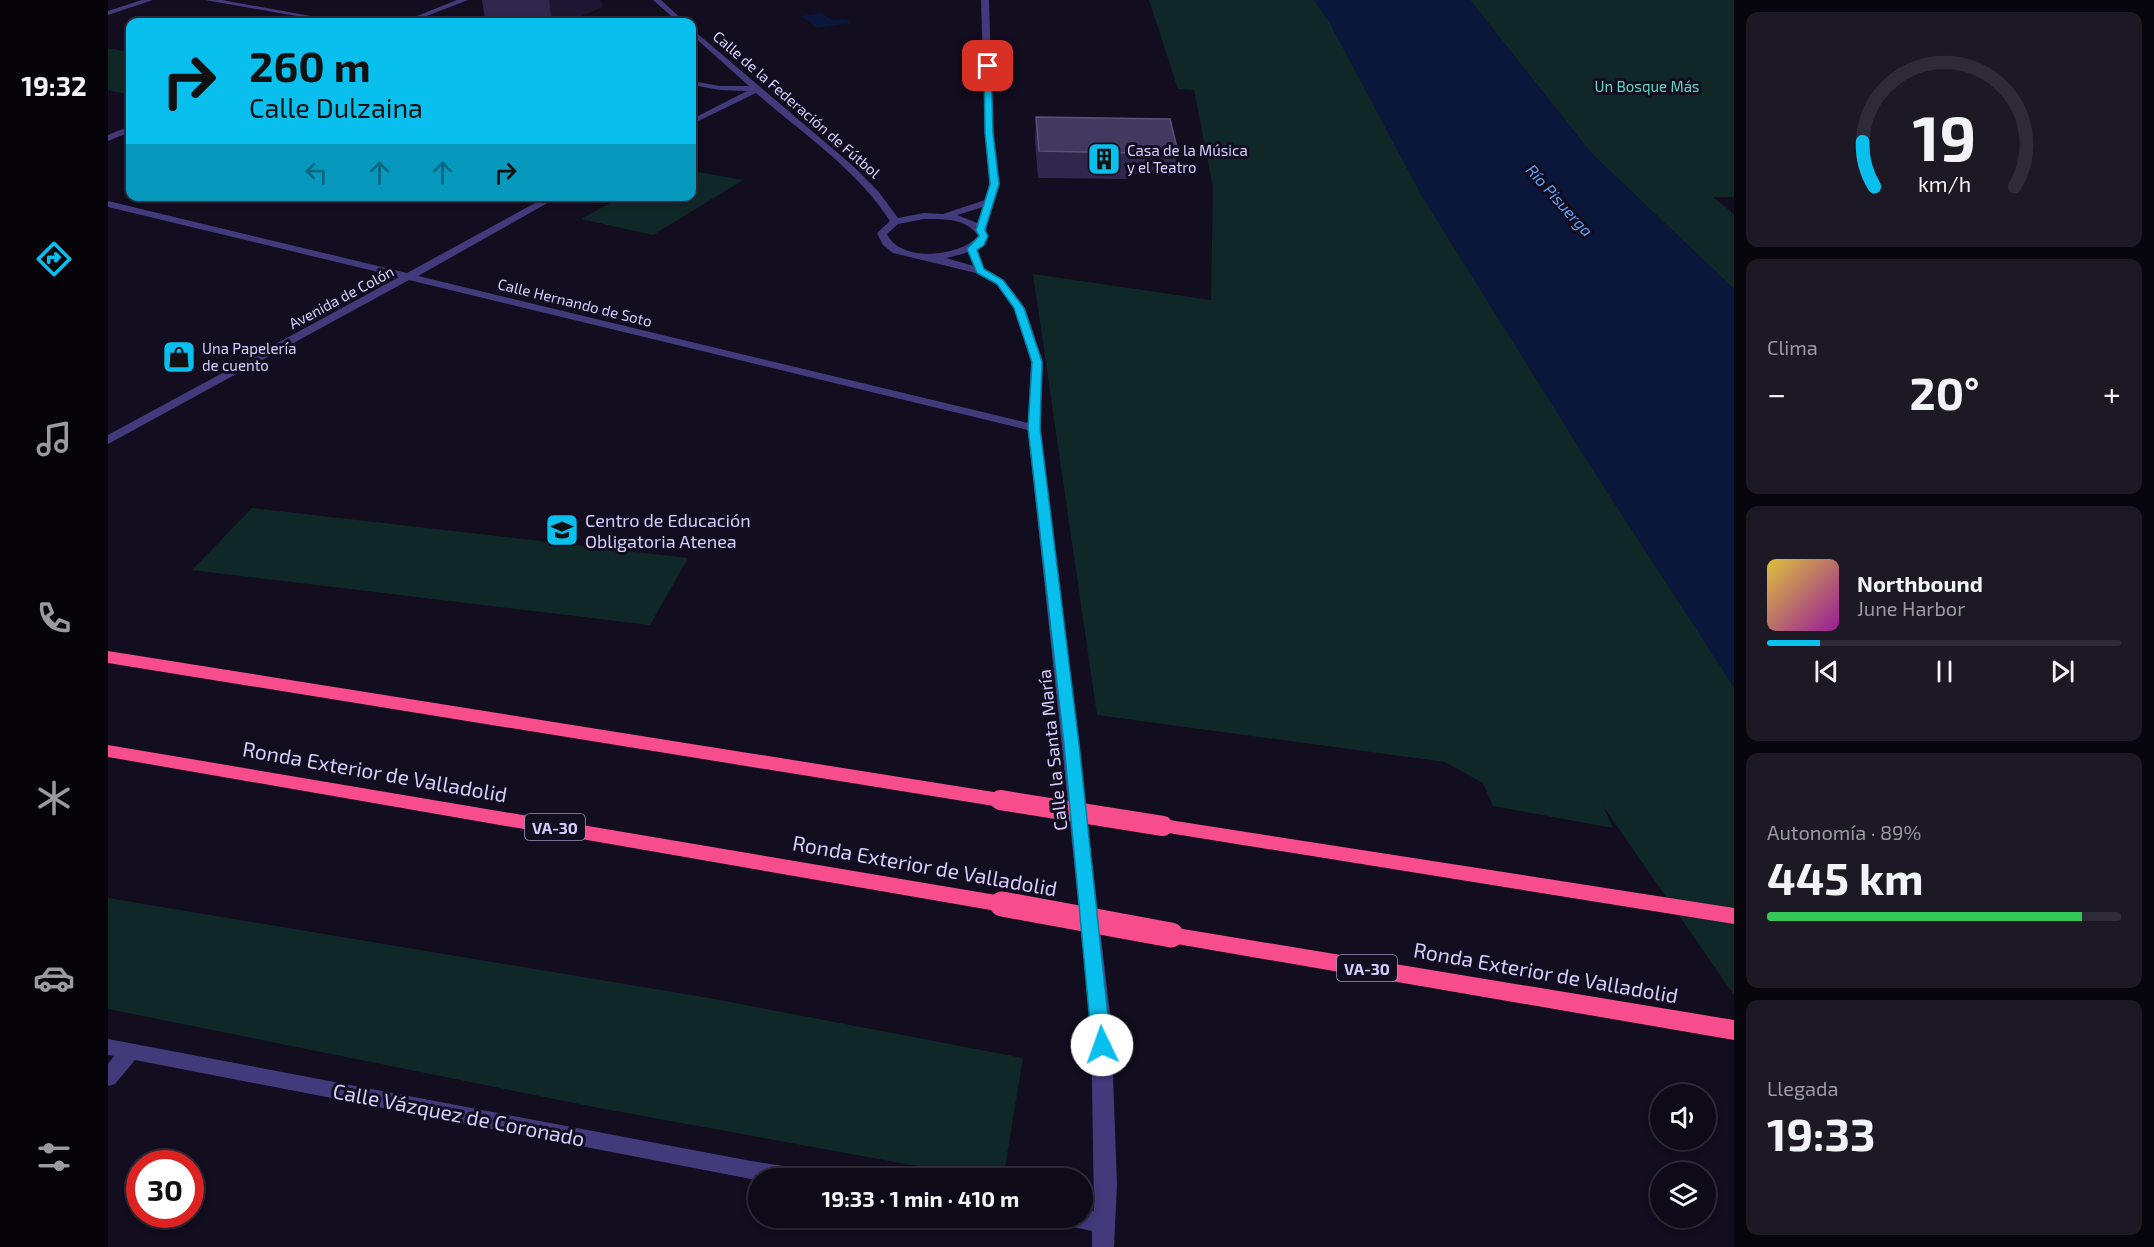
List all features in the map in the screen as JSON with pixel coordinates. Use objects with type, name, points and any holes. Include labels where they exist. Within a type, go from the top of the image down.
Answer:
[{"type":"highway","points":[[108,657],[1734,916]]},
{"type":"highway","name":"Ronda Exterior de Valladolid","points":[[108,751],[1734,1030]]},
{"type":"street","points":[[108,13],[149,0]]},
{"type":"street","points":[[209,0],[316,18]]},
{"type":"street","points":[[417,18],[464,0]]},
{"type":"street","points":[[657,0],[677,18]]},
{"type":"street","points":[[980,230],[995,184],[989,133],[985,0]]},
{"type":"street","name":"Calle de la Federación de Fútbol","points":[[696,35],[756,90],[860,176],[883,199],[895,222]]},
{"type":"street","points":[[696,84],[756,90]]},
{"type":"street","points":[[696,120],[756,90]]},
{"type":"street","points":[[108,138],[126,131]]},
{"type":"street","name":"Calle de la Federación de Fútbol","points":[[883,199],[924,216]]},
{"type":"street","name":"Avenida de Colón","points":[[108,440],[547,201]]},
{"type":"street","points":[[944,217],[989,202]]},
{"type":"street","name":"Calle Hernando de Soto","points":[[108,204],[1034,428]]},
{"type":"street","points":[[924,216],[964,220],[980,230],[983,236],[980,243],[972,249],[959,253],[927,256],[904,252],[887,245],[882,239],[882,233],[895,222],[924,216]]},
{"type":"street","points":[[972,249],[980,271]]},
{"type":"street","name":"Calle la Santa María","points":[[927,256],[980,271],[1000,282],[1019,308],[1037,362],[1034,428],[1101,1021],[1106,1185],[1103,1247]]},
{"type":"street","name":"Calle Vázquez de Coronado","points":[[108,1047],[748,1169]]},
{"type":"street","points":[[108,1078],[131,1051]]},
{"type":"street","points":[[1093,1221],[1105,1223]]},
{"type":"green space","points":[[1149,0],[1314,0],[1330,23],[1422,196],[1595,473],[1734,687],[1734,995],[1603,806],[1613,828],[1493,806],[1483,783],[1445,762],[1097,715],[1033,274],[1211,300],[1213,187],[1194,90],[1178,89]]},
{"type":"green space","name":"Un Bosque Más","points":[[1470,0],[1734,0],[1734,197],[1713,197],[1734,214],[1734,289],[1592,154]]},
{"type":"green space","points":[[108,48],[126,51],[126,94],[108,90]]},
{"type":"green space","points":[[696,172],[743,180],[653,235],[581,219],[614,201],[696,201]]},
{"type":"green space","points":[[252,508],[688,558],[650,625],[192,570]]},
{"type":"green space","points":[[108,898],[709,998],[1023,1058],[1005,1168],[928,1168],[599,1108],[108,1009]]},
{"type":"water","name":"Río Pisuerga","points":[[1314,0],[1470,0],[1592,154],[1734,289],[1734,687],[1595,473],[1422,196],[1330,23]]},
{"type":"water","points":[[822,13],[832,20],[845,19],[852,23],[817,28],[801,16]]},
{"type":"building","points":[[1036,117],[1170,119],[1177,148],[1131,148],[1132,153],[1039,151]]},
{"type":"place","name":"Casa de la Música y el Teatro","points":[[1104,159]]},
{"type":"place","name":"Una Papelería de cuento","points":[[179,357]]},
{"type":"place","name":"Centro de Educación Obligatoria Atenea","points":[[562,530]]},
{"type":"route","points":[[988,66],[989,133],[995,184],[980,230],[983,236],[980,243],[972,249],[980,271],[1000,282],[1019,308],[1037,362],[1034,428],[1071,744],[1102,1045]]}]
